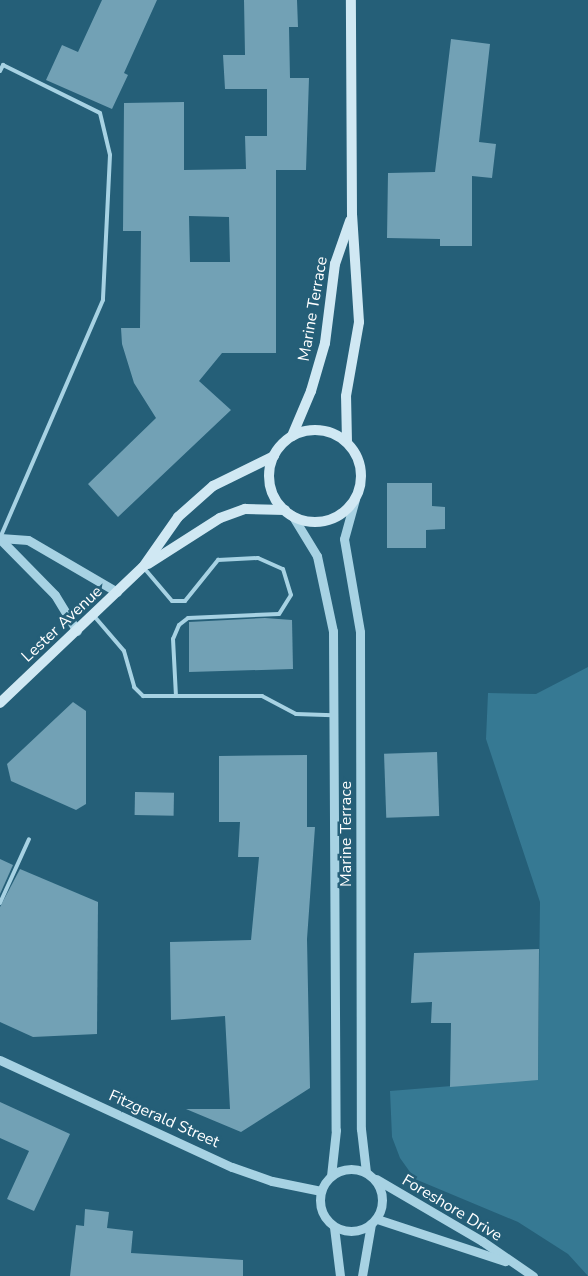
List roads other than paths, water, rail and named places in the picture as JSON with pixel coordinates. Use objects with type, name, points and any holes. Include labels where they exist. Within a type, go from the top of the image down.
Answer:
[{"type":"main road","name":"Marine Terrace","points":[[347,442],[346,396],[358,322],[352,215],[351,0]]},
{"type":"main road","name":"Marine Terrace","points":[[292,436],[311,391],[325,343],[335,264],[352,215]]},
{"type":"main road","points":[[321,430],[347,442],[356,454],[361,469],[355,499],[345,511],[326,520],[305,521],[288,513],[272,490],[270,467],[274,456],[292,436],[321,430]]},
{"type":"main road","name":"Lester Avenue","points":[[0,703],[143,567],[178,517],[213,486],[274,456]]},
{"type":"main road","name":"Lester Avenue","points":[[143,567],[220,518],[245,509],[288,513]]},
{"type":"street","name":"Marine Terrace","points":[[355,499],[344,539],[360,632],[362,1129],[370,1175]]},
{"type":"street","name":"Marine Terrace","points":[[288,513],[317,556],[333,631],[336,715],[336,1130],[331,1176]]},
{"type":"street","points":[[0,538],[28,540],[118,592]]},
{"type":"street","points":[[0,538],[55,595],[77,631]]},
{"type":"street","name":"Fitzgerald Street","points":[[0,1060],[232,1167],[272,1181],[321,1191]]},
{"type":"street","points":[[362,1276],[374,1222],[383,1202],[379,1185],[370,1175],[348,1169],[331,1176],[321,1191],[321,1211],[334,1226],[354,1232],[374,1222]]},
{"type":"street","name":"Foreshore Drive","points":[[370,1175],[482,1241],[514,1265],[533,1276]]},
{"type":"street","name":"Foreshore Drive","points":[[374,1222],[514,1265]]},
{"type":"street","points":[[334,1226],[340,1276]]},
{"type":"lane","points":[[0,71],[3,65],[100,113],[110,156],[103,300],[0,538]]},
{"type":"lane","points":[[143,567],[172,601],[184,601],[218,560],[258,558],[283,569],[291,595],[279,614],[188,618],[178,625],[173,639],[176,696]]},
{"type":"lane","points":[[93,616],[124,651],[134,687],[143,696],[262,696],[296,714],[336,715]]},
{"type":"lane","points":[[0,903],[29,839]]}]
